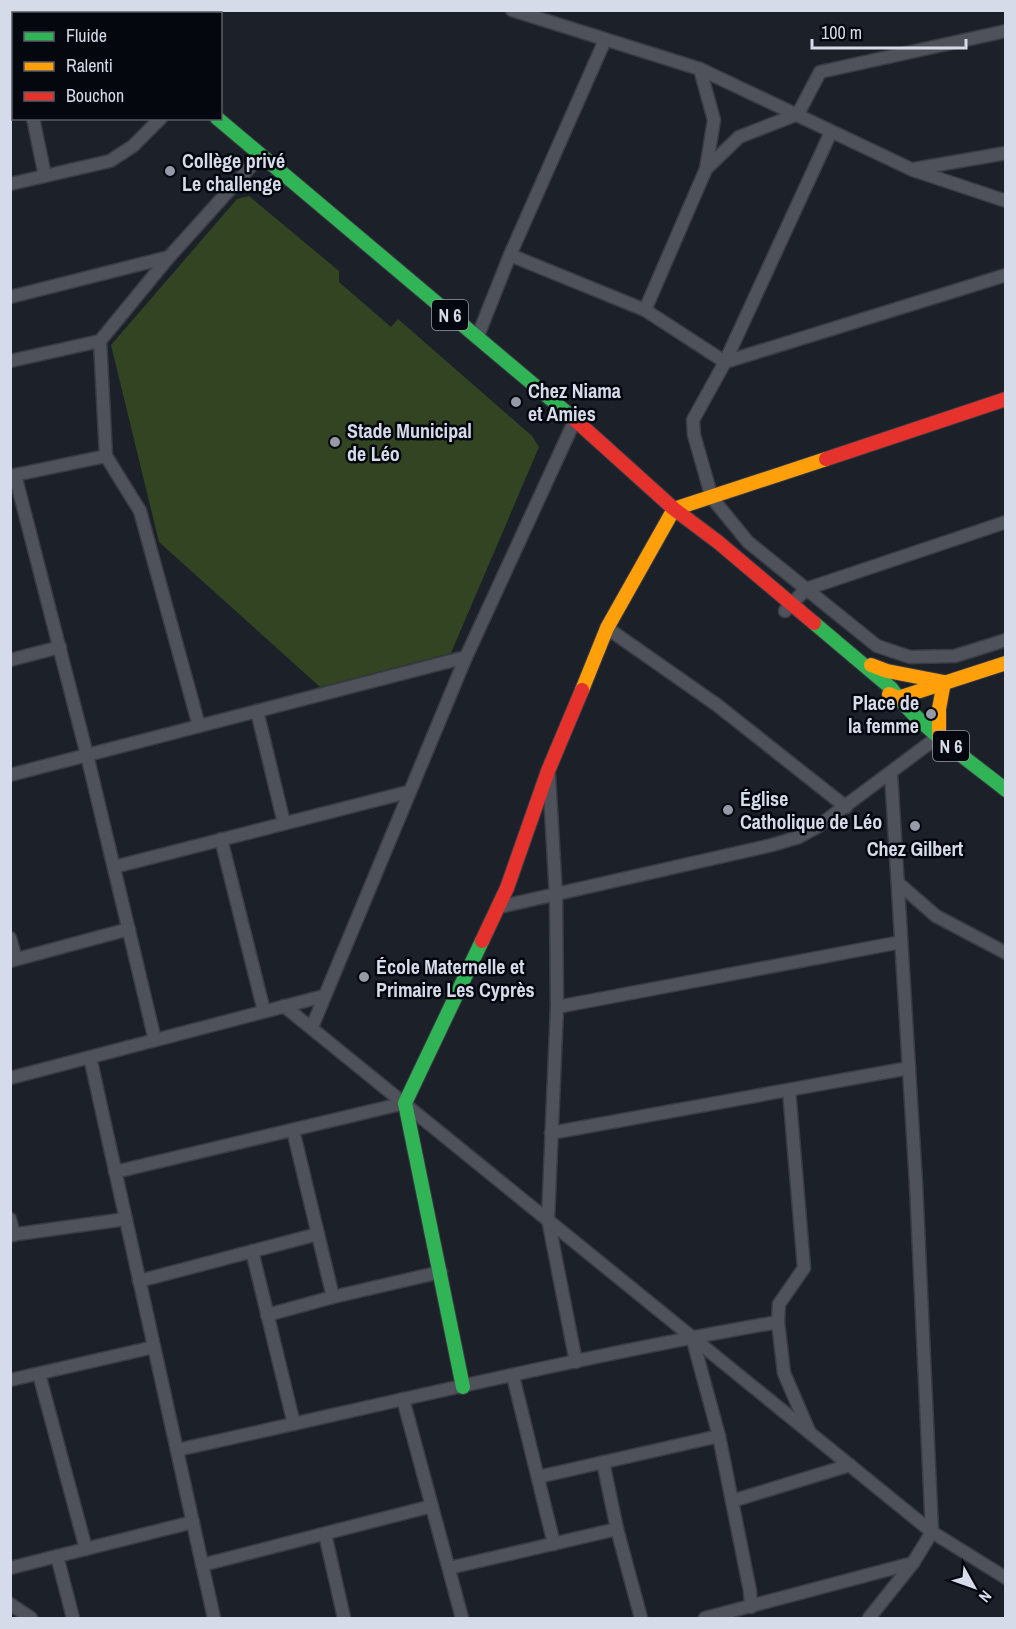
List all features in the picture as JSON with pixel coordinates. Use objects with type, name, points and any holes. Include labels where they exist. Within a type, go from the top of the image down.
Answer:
[{"type":"main road","name":"N 6","points":[[220,120],[575,420],[677,511],[687,525],[758,591],[788,607],[851,654],[891,687],[898,698],[939,736],[1005,790]]},
{"type":"main road","points":[[464,1387],[405,1103],[499,907],[548,771],[608,628],[677,511],[1005,399]]},
{"type":"main road","name":"N 6","points":[[788,607],[886,693],[898,698]]},
{"type":"main road","points":[[851,654],[887,671],[944,682]]},
{"type":"main road","points":[[898,698],[1005,663]]},
{"type":"main road","points":[[939,736],[939,709],[944,682]]},
{"type":"street","points":[[512,10],[700,69],[913,170],[1005,201]]},
{"type":"street","points":[[706,169],[739,137],[798,114],[820,72],[1005,31]]},
{"type":"street","points":[[477,338],[510,255],[605,40]]},
{"type":"street","points":[[645,310],[706,169],[714,120],[700,69]]},
{"type":"street","points":[[33,120],[45,176]]},
{"type":"street","points":[[10,184],[110,161],[133,146],[159,120]]},
{"type":"street","points":[[831,132],[725,362],[693,420],[694,435],[712,498],[748,542],[877,646],[910,657],[955,656],[1005,640]]},
{"type":"street","points":[[913,170],[1005,153]]},
{"type":"street","points":[[10,362],[100,341],[169,257],[261,155]]},
{"type":"street","points":[[510,255],[645,310],[725,362]]},
{"type":"street","points":[[10,297],[169,257]]},
{"type":"street","points":[[725,362],[1005,275]]},
{"type":"street","points":[[100,341],[106,456],[140,511],[199,726]]},
{"type":"street","points":[[312,1027],[466,657],[575,420]]},
{"type":"street","points":[[106,456],[13,476],[60,647],[155,1040]]},
{"type":"street","points":[[788,607],[806,589],[1005,522]]},
{"type":"street","points":[[608,628],[717,705],[846,807]]},
{"type":"street","points":[[10,660],[60,647]]},
{"type":"street","points":[[10,776],[466,657]]},
{"type":"street","points":[[257,711],[284,823]]},
{"type":"street","points":[[499,907],[555,896],[799,837],[846,807],[939,736]]},
{"type":"street","points":[[548,771],[555,896],[557,1007],[548,1219],[576,1362]]},
{"type":"street","points":[[869,1618],[913,1563],[932,1532],[909,1068],[891,773]]},
{"type":"street","points":[[114,867],[408,792]]},
{"type":"street","points":[[221,840],[264,1011]]},
{"type":"street","points":[[898,884],[936,916],[1005,954]]},
{"type":"street","points":[[10,938],[13,960],[129,929]]},
{"type":"street","points":[[557,1007],[901,942]]},
{"type":"street","points":[[10,1078],[324,996]]},
{"type":"street","points":[[284,1006],[932,1532],[1005,1578]]},
{"type":"street","points":[[90,1057],[214,1618]]},
{"type":"street","points":[[551,1133],[909,1068]]},
{"type":"street","points":[[789,1090],[804,1268],[779,1304],[778,1322],[784,1373],[809,1432]]},
{"type":"street","points":[[115,1172],[405,1103]]},
{"type":"street","points":[[293,1130],[333,1297]]},
{"type":"street","points":[[10,1219],[12,1235],[126,1219]]},
{"type":"street","points":[[140,1281],[318,1234]]},
{"type":"street","points":[[252,1251],[294,1424]]},
{"type":"street","points":[[267,1315],[441,1272]]},
{"type":"street","points":[[177,1450],[692,1337],[778,1322]]},
{"type":"street","points":[[692,1337],[719,1436],[751,1607]]},
{"type":"street","points":[[10,1380],[154,1347]]},
{"type":"street","points":[[39,1374],[86,1549]]},
{"type":"street","points":[[513,1376],[555,1544]]},
{"type":"street","points":[[403,1399],[462,1618]]},
{"type":"street","points":[[538,1477],[719,1436]]},
{"type":"street","points":[[603,1462],[617,1529],[641,1618]]},
{"type":"street","points":[[732,1501],[850,1465]]},
{"type":"street","points":[[202,1565],[432,1506]]},
{"type":"street","points":[[10,1568],[193,1522]]},
{"type":"street","points":[[448,1568],[617,1529]]},
{"type":"street","points":[[325,1534],[344,1618]]},
{"type":"street","points":[[57,1556],[73,1618]]},
{"type":"street","points":[[705,1618],[737,1615],[751,1607],[913,1563]]},
{"type":"street","points":[[10,1604],[31,1618]]},
{"type":"green space","name":"Stade Municipal de Léo","points":[[249,196],[339,271],[339,282],[391,327],[398,319],[532,436],[539,447],[451,653],[320,687],[159,542],[111,345],[237,199]]},
{"type":"traffic: fast","points":[[219,120],[572,417]]},
{"type":"traffic: fast","points":[[814,623],[891,688],[929,729],[1006,790]]},
{"type":"traffic: fast","points":[[463,1387],[405,1103],[482,941]]},
{"type":"traffic: slow","points":[[582,690],[607,628],[674,509],[826,459]]},
{"type":"traffic: slow","points":[[889,694],[898,698],[1006,663]]},
{"type":"traffic: slow","points":[[871,665],[887,671],[944,682],[939,709],[939,736]]},
{"type":"traffic: jam","points":[[826,459],[1006,399]]},
{"type":"traffic: jam","points":[[572,417],[674,509],[718,542],[814,623]]},
{"type":"traffic: jam","points":[[482,941],[507,888],[548,771],[582,690]]},
{"type":"place","name":"Collège privé Le challenge","points":[[170,171]]},
{"type":"place","name":"Chez Niama et Amies","points":[[516,402]]},
{"type":"place","name":"Stade Municipal de Léo","points":[[335,442]]},
{"type":"place","name":"Place de la femme","points":[[931,714]]},
{"type":"place","name":"Église Catholique de Léo","points":[[728,810]]},
{"type":"place","name":"Chez Gilbert","points":[[915,826]]},
{"type":"place","name":"École Maternelle et Primaire Les Cyprès","points":[[364,977]]}]
